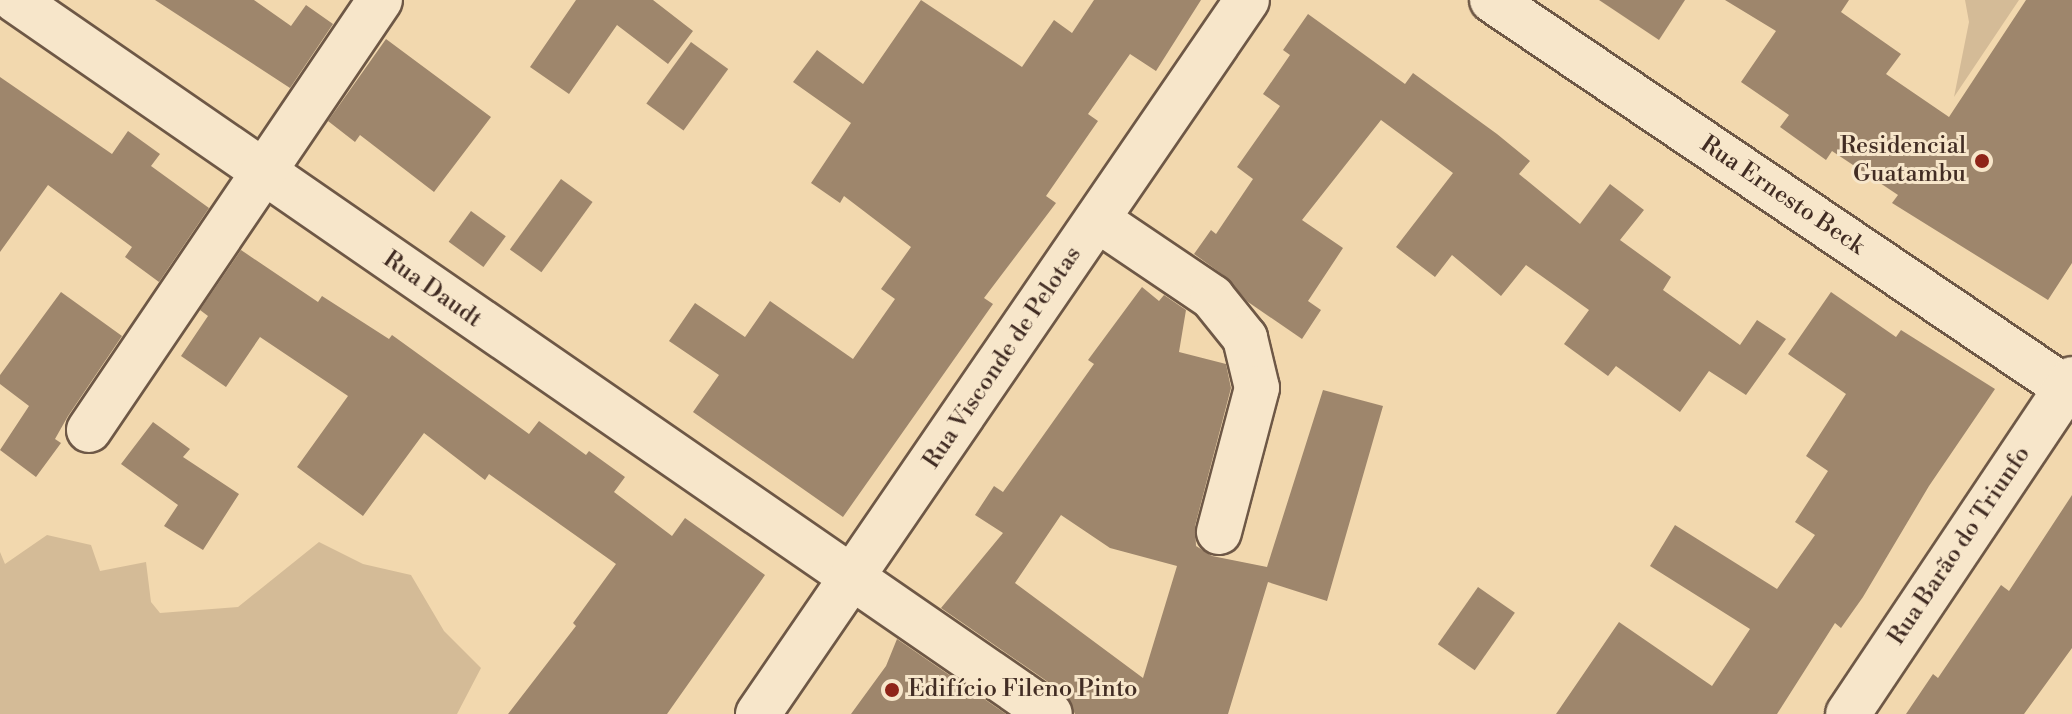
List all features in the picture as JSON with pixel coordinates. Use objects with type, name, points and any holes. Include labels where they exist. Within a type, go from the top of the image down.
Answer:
[{"type":"street","name":"Rua Daudt","points":[[15,0],[850,581],[1050,714]]},
{"type":"street","points":[[89,430],[380,0]]},
{"type":"street","name":"Rua Visconde de Pelotas","points":[[758,714],[1247,0]]},
{"type":"street","name":"Rua Ernesto Beck","points":[[1492,0],[2070,386]]},
{"type":"street","points":[[1098,220],[1212,297],[1245,338],[1257,388],[1219,532]]},
{"type":"street","name":"Rua Barão do Triunfo","points":[[1848,714],[2070,386]]},
{"type":"shaded area","points":[[1965,0],[2019,0],[1954,97],[1969,22]]},
{"type":"shaded area","points":[[47,535],[91,545],[100,571],[146,562],[151,602],[160,613],[238,607],[319,542],[363,564],[411,575],[444,631],[481,668],[457,714],[0,714],[0,552],[5,564]]},
{"type":"building","points":[[155,0],[254,0],[291,26],[306,5],[333,24],[290,88]]},
{"type":"building","points":[[576,0],[653,0],[693,31],[668,64],[617,25],[569,94],[530,67]]},
{"type":"building","points":[[921,0],[1022,67],[1054,20],[1072,33],[1094,0],[1201,0],[1156,71],[1130,54],[1088,114],[1098,121],[1046,196],[1056,203],[984,298],[993,304],[843,517],[693,412],[719,375],[669,341],[695,303],[745,337],[770,301],[853,359],[895,299],[881,289],[911,247],[844,196],[840,203],[811,183],[851,123],[793,82],[817,50],[863,84]]},
{"type":"building","points":[[1599,0],[1685,0],[1659,40]]},
{"type":"building","points":[[1725,0],[1849,0],[1841,12],[1901,54],[1886,74],[1949,117],[2026,0],[2072,0],[2072,263],[2048,300],[1892,203],[1898,195],[1832,151],[1826,160],[1780,127],[1789,115],[1741,82],[1776,31]]},
{"type":"building","points":[[1308,14],[1405,84],[1413,73],[1497,134],[1530,161],[1519,174],[1580,224],[1610,184],[1644,210],[1620,240],[1671,277],[1663,290],[1740,345],[1757,320],[1786,339],[1746,395],[1709,371],[1680,412],[1616,366],[1608,376],[1564,344],[1589,310],[1526,265],[1501,296],[1452,255],[1435,277],[1396,247],[1453,173],[1381,120],[1302,220],[1343,248],[1308,301],[1321,310],[1302,339],[1248,302],[1226,277],[1194,254],[1211,230],[1216,234],[1253,179],[1237,167],[1280,106],[1263,94],[1290,55],[1283,50]]},
{"type":"building","points":[[386,39],[491,117],[434,192],[360,135],[355,142],[328,121]]},
{"type":"building","points":[[691,42],[728,69],[684,131],[646,103]]},
{"type":"building","points":[[0,77],[112,154],[128,131],[160,154],[151,166],[209,208],[159,282],[125,257],[132,247],[48,185],[0,252]]},
{"type":"building","points":[[561,179],[593,202],[541,272],[510,249]]},
{"type":"building","points":[[471,211],[506,236],[483,267],[449,242]]},
{"type":"building","points":[[241,250],[318,302],[322,296],[389,339],[392,335],[529,434],[539,421],[586,455],[589,451],[625,477],[614,492],[672,536],[685,518],[765,575],[667,714],[508,714],[576,626],[573,623],[616,564],[489,474],[485,480],[424,433],[363,516],[297,467],[348,396],[260,337],[226,387],[181,356],[208,316],[200,310]]},
{"type":"building","points":[[1142,287],[1159,301],[1164,295],[1186,310],[1179,352],[1226,364],[1231,388],[1195,526],[1196,546],[1212,556],[1267,567],[1323,390],[1383,406],[1327,601],[1268,582],[1228,714],[1075,714],[1064,693],[941,608],[1003,533],[975,515],[994,486],[1003,492],[1094,364],[1088,360]],"holes":[[[1061,515],[1110,548],[1177,566],[1143,678],[1015,583]]]},
{"type":"building","points":[[61,292],[122,336],[68,416],[55,439],[61,443],[36,477],[0,450],[29,406],[0,384],[0,375]]},
{"type":"building","points":[[1831,292],[1896,337],[1901,330],[1995,389],[1929,486],[1863,597],[1841,628],[1835,623],[1777,714],[1556,714],[1619,622],[1712,686],[1750,629],[1650,566],[1675,525],[1777,589],[1815,535],[1795,522],[1828,471],[1806,456],[1846,394],[1788,354]]},
{"type":"building","points":[[153,422],[190,449],[183,457],[239,494],[203,550],[164,526],[178,505],[121,464]]},
{"type":"building","points":[[2072,495],[2072,648],[2024,714],[1906,714],[1933,674],[1938,678],[2001,585],[2009,591]]},
{"type":"building","points":[[1478,587],[1515,613],[1475,670],[1438,644]]},
{"type":"building","points":[[897,639],[1006,714],[851,714],[886,666]]},
{"type":"place","name":"Residencial Guatambu","points":[[1982,161]]},
{"type":"place","name":"Edifício Fileno Pinto","points":[[892,690]]}]
